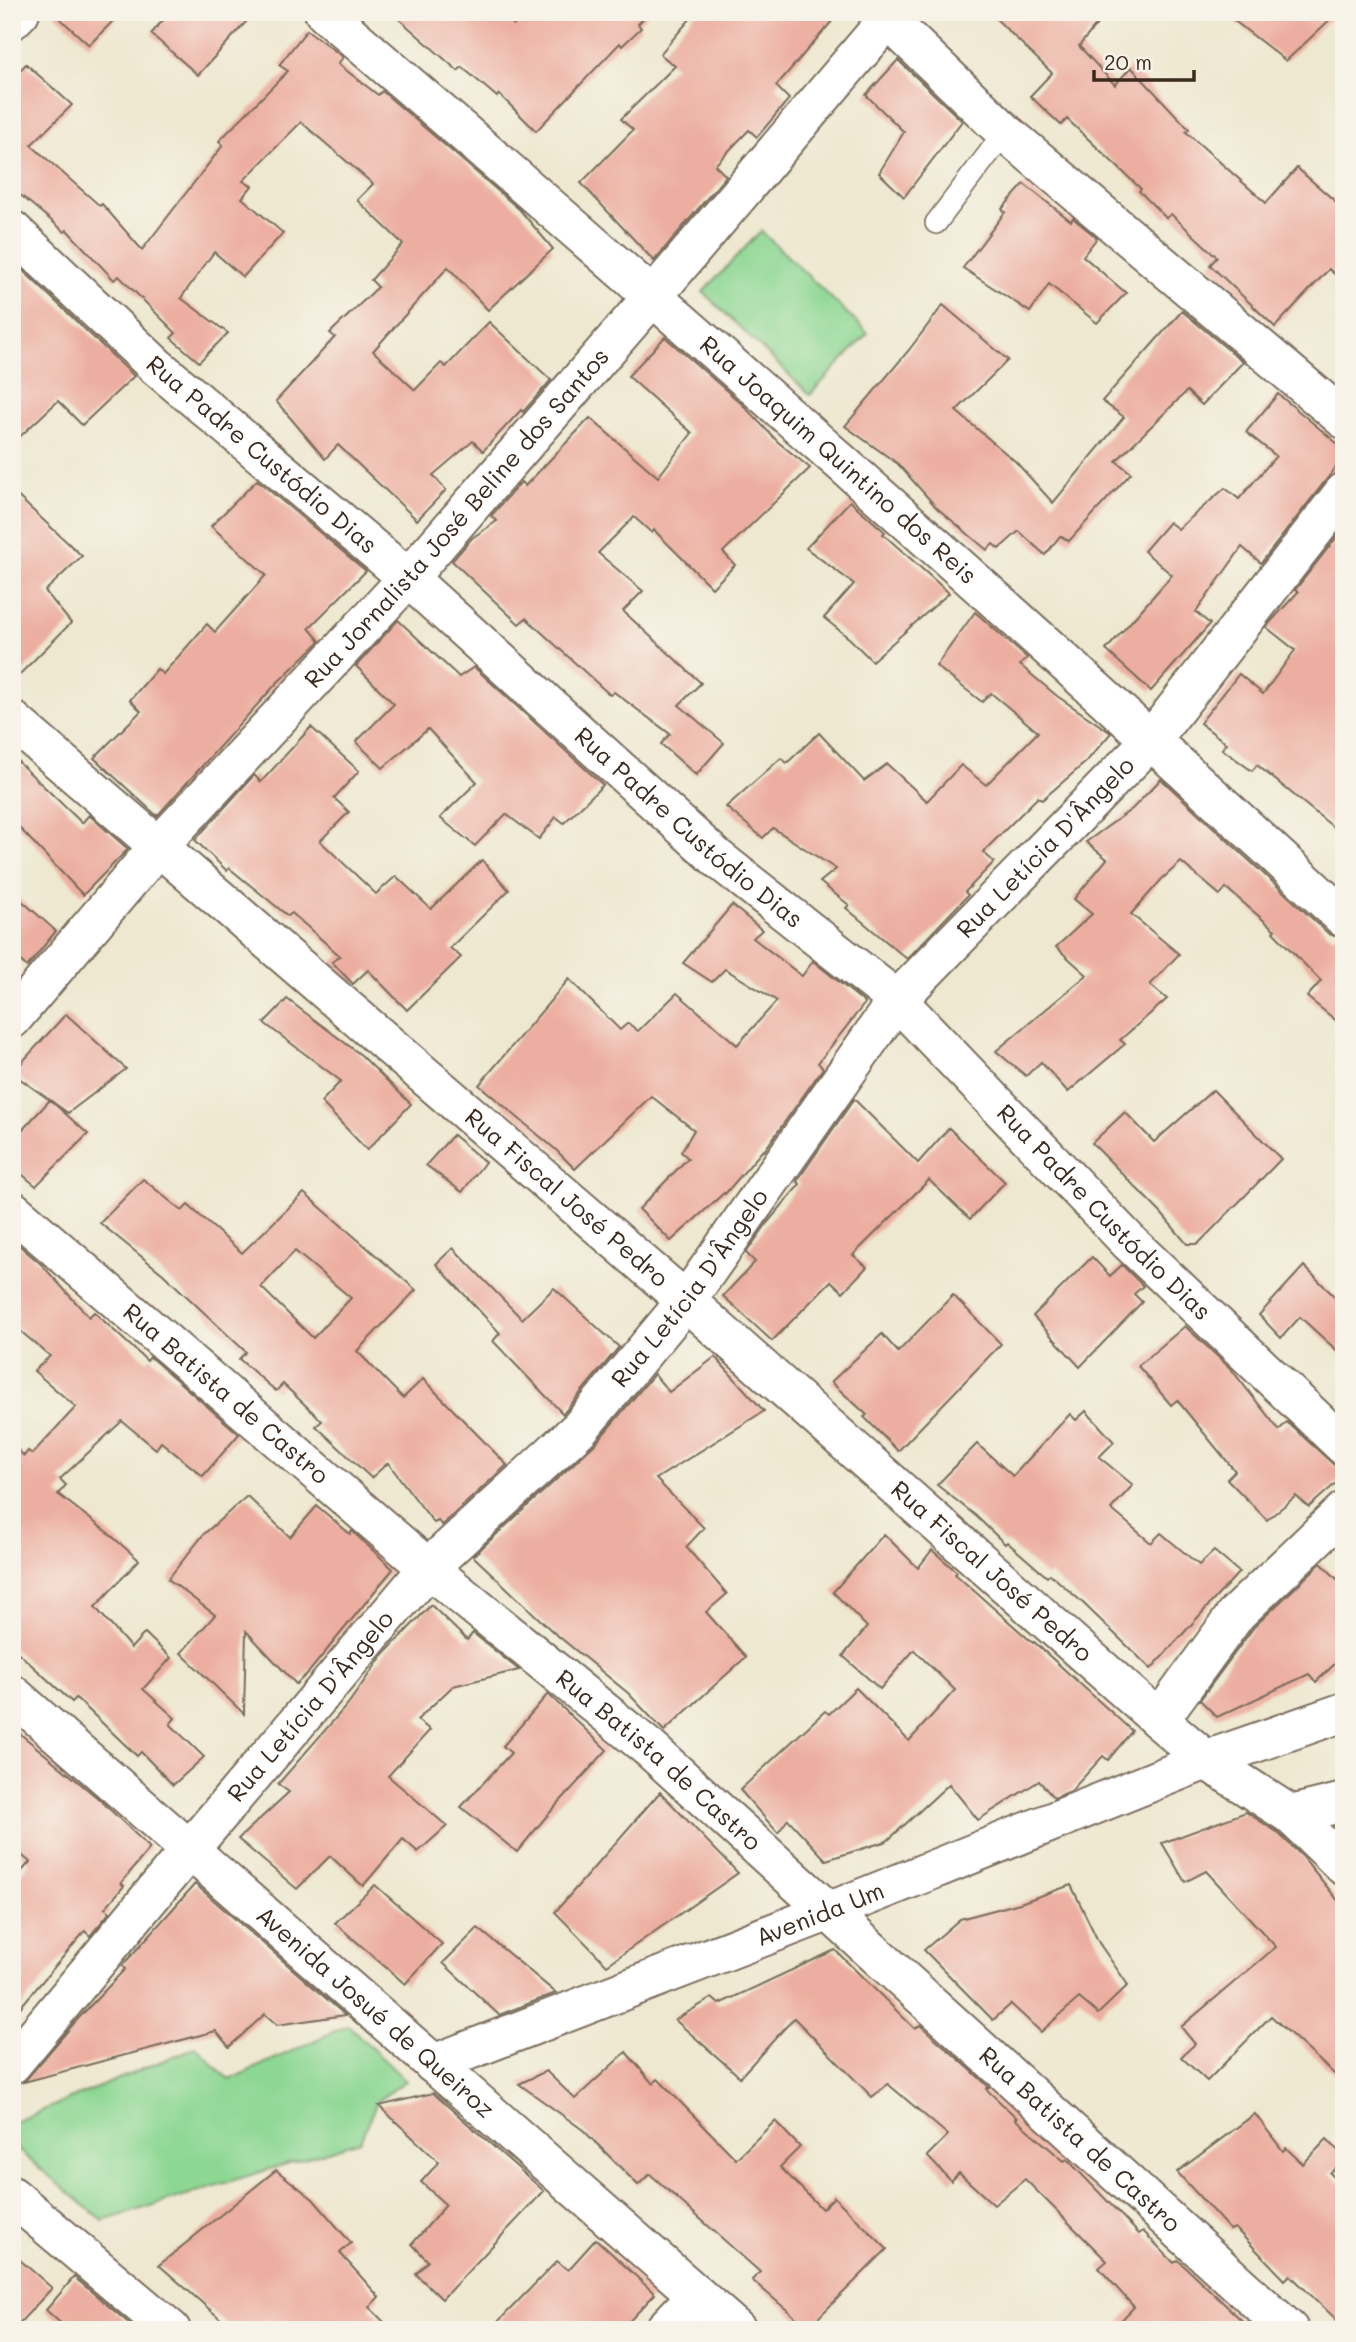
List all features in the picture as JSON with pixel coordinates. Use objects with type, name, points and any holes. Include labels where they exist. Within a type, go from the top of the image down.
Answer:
[{"type":"street","points":[[12,20],[20,12]]},
{"type":"street","name":"Rua Joaquim Quintino dos Reis","points":[[324,12],[653,296],[1152,739],[1344,918]]},
{"type":"street","points":[[887,15],[1005,132],[1344,419]]},
{"type":"street","name":"Rua Jornalista José Beline dos Santos","points":[[12,1019],[158,847],[408,578],[653,296],[887,15]]},
{"type":"street","name":"Rua Padre Custódio Dias","points":[[12,230],[156,366],[408,578],[717,858],[897,1000],[1130,1243],[1344,1446]]},
{"type":"street","name":"Rua Letícia D'Ângelo","points":[[12,2064],[428,1568],[580,1428],[686,1301],[897,1000],[1152,739],[1344,492]]},
{"type":"street","name":"Rua Fiscal José Pedro","points":[[12,720],[686,1301],[1159,1720],[1206,1760],[1291,1815],[1344,1866]]},
{"type":"street","name":"Rua Batista de Castro","points":[[12,1210],[428,1568],[650,1749],[1289,2330]]},
{"type":"street","points":[[1159,1720],[1237,1613],[1344,1511]]},
{"type":"street","name":"Avenida Josué de Queiroz","points":[[12,1694],[737,2330]]},
{"type":"street","name":"Avenida Um","points":[[433,2064],[830,1911],[1206,1760],[1344,1712]]},
{"type":"street","points":[[1291,1815],[1344,1802]]},
{"type":"street","points":[[12,2196],[171,2330]]},
{"type":"street","points":[[664,2330],[697,2295]]},
{"type":"lane","points":[[936,223],[1005,132]]},
{"type":"green space","points":[[761,231],[868,333],[810,395],[703,292]]},
{"type":"green space","points":[[348,2025],[406,2081],[377,2101],[360,2141],[103,2221],[12,2145],[12,2123],[196,2047],[229,2080]]},
{"type":"building","points":[[53,12],[122,12],[89,45]]},
{"type":"building","points":[[170,12],[255,12],[198,75],[151,34]]},
{"type":"building","points":[[391,12],[500,12],[514,25],[527,12],[649,12],[638,24],[641,28],[622,46],[620,43],[536,131],[499,94],[497,97],[462,67],[458,71]]},
{"type":"building","points":[[696,12],[840,12],[776,86],[789,99],[757,137],[749,130],[715,165],[726,176],[654,261],[581,183],[633,130],[621,119],[675,66],[660,54]]},
{"type":"building","points":[[989,12],[1107,12],[1079,46],[1115,85],[1131,67],[1189,129],[1186,132],[1266,203],[1297,168],[1344,209],[1344,283],[1329,269],[1275,327],[1210,265],[1217,257],[1171,214],[1166,218],[1139,191],[1141,189],[1067,119],[1061,125],[1030,96],[1052,73]]},
{"type":"building","points":[[1223,12],[1338,12],[1286,61]]},
{"type":"building","points":[[307,30],[343,57],[338,64],[378,95],[382,91],[520,210],[553,249],[488,310],[448,267],[373,351],[415,390],[441,363],[446,367],[489,322],[551,380],[483,451],[473,441],[433,475],[446,490],[417,520],[338,445],[325,459],[276,401],[335,337],[330,333],[378,287],[371,280],[403,244],[357,200],[373,184],[301,122],[243,181],[252,186],[242,198],[283,233],[243,277],[214,252],[181,298],[228,333],[199,362],[171,338],[176,333],[119,276],[114,280],[67,230],[65,232],[12,188],[12,79],[26,64],[72,105],[31,145],[100,206],[102,204],[142,250],[223,145],[219,141],[288,71],[279,65]]},
{"type":"building","points":[[898,60],[962,121],[904,197],[879,173],[904,132],[866,95]]},
{"type":"building","points":[[1024,184],[1097,238],[1083,256],[1126,293],[1097,323],[1049,284],[1030,312],[963,268],[1005,212],[1002,209]]},
{"type":"building","points":[[12,260],[134,376],[82,425],[58,401],[12,444]]},
{"type":"building","points":[[943,305],[1008,360],[956,411],[1016,462],[1053,503],[1124,417],[1102,401],[1182,311],[1243,362],[1202,405],[1187,391],[1116,461],[1131,473],[1069,541],[1060,536],[1045,555],[1019,531],[999,549],[993,544],[987,550],[937,508],[898,464],[845,426]]},
{"type":"building","points":[[665,337],[743,405],[778,442],[810,468],[723,552],[735,565],[712,588],[654,530],[652,533],[634,517],[598,553],[643,591],[623,611],[701,683],[679,705],[724,743],[696,775],[661,744],[670,734],[614,692],[610,695],[526,618],[519,624],[452,561],[472,538],[497,521],[491,516],[521,482],[525,486],[590,418],[658,477],[692,433],[628,376]]},
{"type":"building","points":[[1278,394],[1344,449],[1344,457],[1261,563],[1242,547],[1196,612],[1210,624],[1151,691],[1106,650],[1172,575],[1144,551],[1169,522],[1178,529],[1225,488],[1239,499],[1276,456],[1246,432]]},
{"type":"building","points":[[257,480],[366,571],[309,628],[320,641],[276,684],[157,816],[94,758],[141,711],[130,700],[157,669],[163,674],[207,624],[215,632],[266,575],[211,526]]},
{"type":"building","points":[[12,491],[82,556],[45,591],[71,623],[12,682]]},
{"type":"building","points":[[850,501],[949,593],[872,661],[824,618],[854,584],[806,548]]},
{"type":"building","points":[[1344,528],[1344,836],[1257,765],[1252,771],[1222,749],[1226,743],[1200,723],[1239,674],[1263,694],[1295,650],[1266,627],[1298,592],[1295,590]]},
{"type":"building","points":[[975,612],[1027,658],[1020,665],[1057,696],[1111,733],[1086,762],[1042,800],[1038,797],[983,852],[994,862],[965,892],[968,895],[907,959],[846,908],[849,905],[820,882],[836,869],[773,828],[763,838],[726,807],[781,758],[787,763],[819,733],[864,781],[887,764],[927,801],[961,765],[986,785],[1038,732],[991,693],[982,702],[936,666]]},
{"type":"building","points":[[398,620],[459,677],[474,667],[603,785],[564,823],[556,817],[539,839],[506,814],[475,846],[440,818],[477,782],[428,729],[383,768],[356,742],[394,704],[356,666]]},
{"type":"building","points":[[311,727],[359,771],[334,798],[349,812],[320,841],[376,894],[396,876],[431,909],[482,860],[509,890],[450,948],[461,957],[407,1010],[368,970],[353,984],[332,962],[340,956],[292,913],[288,916],[229,868],[227,871],[195,840],[254,775],[261,782]]},
{"type":"building","points":[[12,756],[82,823],[89,815],[128,849],[83,895],[12,820]]},
{"type":"building","points":[[1161,779],[1329,934],[1344,939],[1344,1027],[1307,997],[1321,981],[1273,932],[1275,930],[1226,888],[1220,895],[1181,862],[1131,914],[1179,954],[1150,985],[1167,999],[1120,1040],[1125,1044],[1068,1092],[1041,1062],[1026,1076],[996,1051],[1087,975],[1056,947],[1092,914],[1074,899],[1107,859],[1086,842],[1132,809]]},
{"type":"building","points":[[12,892],[56,931],[27,967],[12,953]]},
{"type":"building","points":[[732,905],[762,930],[753,938],[802,976],[813,961],[865,1003],[818,1063],[823,1068],[764,1151],[725,1194],[671,1241],[639,1209],[688,1158],[681,1152],[694,1130],[651,1096],[575,1169],[479,1085],[569,979],[620,1030],[628,1023],[638,1031],[677,993],[737,1045],[777,1001],[725,969],[712,982],[683,963]]},
{"type":"building","points":[[287,999],[361,1055],[411,1104],[367,1150],[321,1102],[341,1081],[264,1023]]},
{"type":"building","points":[[66,1014],[126,1069],[68,1113],[12,1073]]},
{"type":"building","points":[[1213,1090],[1281,1159],[1198,1244],[1187,1244],[1161,1213],[1092,1143],[1125,1112],[1154,1142]]},
{"type":"building","points":[[854,1099],[918,1163],[949,1128],[1005,1182],[970,1219],[929,1180],[853,1255],[867,1267],[843,1292],[831,1281],[772,1341],[723,1296],[755,1262],[746,1253],[800,1184],[797,1181]]},
{"type":"building","points":[[50,1100],[88,1134],[36,1186],[12,1166],[12,1141]]},
{"type":"building","points":[[453,1135],[485,1162],[462,1192],[426,1165]]},
{"type":"building","points":[[143,1179],[182,1211],[188,1205],[242,1253],[304,1193],[416,1290],[357,1351],[403,1398],[423,1379],[507,1465],[442,1525],[438,1521],[434,1523],[388,1463],[371,1478],[316,1426],[322,1421],[283,1384],[276,1391],[239,1359],[246,1352],[163,1274],[100,1223]],"holes":[[[295,1251],[351,1298],[313,1338],[261,1287]]]},
{"type":"building","points":[[12,1239],[42,1265],[89,1317],[94,1312],[147,1361],[150,1357],[239,1434],[203,1476],[161,1442],[156,1449],[122,1421],[60,1479],[66,1485],[58,1494],[139,1560],[95,1607],[131,1648],[145,1633],[171,1658],[143,1689],[175,1718],[170,1724],[204,1757],[173,1785],[141,1752],[137,1756],[76,1698],[72,1702],[12,1647],[12,1445],[24,1456],[28,1451],[32,1454],[76,1407],[34,1371],[50,1356],[12,1324]]},
{"type":"building","points":[[453,1248],[522,1319],[554,1288],[619,1347],[563,1414],[493,1341],[500,1333],[436,1264]]},
{"type":"building","points":[[1092,1257],[1110,1276],[1122,1265],[1143,1286],[1134,1294],[1142,1302],[1080,1367],[1033,1316]]},
{"type":"building","points":[[1304,1266],[1344,1306],[1344,1357],[1300,1317],[1281,1338],[1259,1315]]},
{"type":"building","points":[[953,1295],[1001,1344],[898,1451],[864,1417],[867,1415],[831,1382],[882,1334],[898,1352]]},
{"type":"building","points":[[1185,1326],[1231,1369],[1279,1430],[1287,1422],[1344,1474],[1309,1507],[1296,1496],[1267,1520],[1227,1479],[1235,1471],[1177,1400],[1171,1405],[1138,1366]]},
{"type":"building","points":[[715,1357],[764,1411],[656,1479],[704,1528],[686,1547],[727,1594],[706,1612],[746,1657],[664,1731],[628,1693],[552,1631],[473,1556],[595,1444],[654,1374],[669,1392]]},
{"type":"building","points":[[1086,1411],[1114,1442],[1099,1457],[1133,1485],[1111,1509],[1151,1543],[1161,1533],[1199,1565],[1214,1551],[1239,1572],[1151,1669],[1050,1574],[1047,1577],[1007,1542],[1005,1544],[976,1516],[937,1485],[977,1444],[1013,1476],[1070,1414],[1076,1420]]},
{"type":"building","points":[[247,1496],[290,1537],[317,1506],[350,1534],[352,1531],[393,1569],[309,1672],[296,1684],[246,1631],[244,1714],[181,1653],[215,1615],[168,1579],[204,1534]]},
{"type":"building","points":[[884,1534],[918,1568],[932,1550],[957,1572],[955,1574],[1132,1731],[1108,1760],[1103,1756],[1071,1791],[1054,1798],[1039,1781],[978,1820],[949,1784],[887,1841],[826,1860],[788,1819],[778,1833],[740,1790],[825,1711],[829,1714],[856,1688],[909,1741],[955,1690],[914,1650],[880,1689],[843,1656],[867,1627],[833,1592]]},
{"type":"building","points":[[1321,1563],[1344,1586],[1344,1655],[1316,1682],[1309,1674],[1217,1717],[1200,1700],[1254,1627]]},
{"type":"building","points":[[431,1605],[467,1640],[473,1633],[519,1670],[453,1686],[417,1720],[430,1730],[388,1776],[447,1826],[418,1852],[403,1839],[363,1886],[330,1856],[297,1889],[238,1839],[289,1792],[278,1784],[348,1704],[382,1656]]},
{"type":"building","points":[[548,1694],[607,1750],[517,1852],[461,1807],[511,1753],[503,1746]]},
{"type":"building","points":[[12,1727],[99,1799],[150,1848],[121,1883],[124,1886],[105,1908],[110,1912],[90,1936],[85,1931],[12,2017],[12,1882],[30,1862],[12,1847]]},
{"type":"building","points":[[660,1792],[738,1873],[607,1965],[555,1912]]},
{"type":"building","points":[[1246,1812],[1277,1832],[1303,1857],[1344,1908],[1344,2083],[1271,2016],[1207,2081],[1181,2057],[1195,2044],[1181,2027],[1276,1947],[1206,1871],[1185,1882],[1162,1843]]},
{"type":"building","points":[[195,1884],[345,2015],[277,2025],[265,2014],[229,2047],[216,2031],[24,2082],[125,1969],[122,1966]]},
{"type":"building","points":[[375,1885],[442,1944],[405,1984],[335,1923]]},
{"type":"building","points":[[1071,1885],[1099,1943],[1128,1985],[1098,2014],[1079,1998],[1041,2032],[1011,2004],[993,2020],[924,1950],[960,1919],[1020,1903]]},
{"type":"building","points":[[478,1928],[556,1993],[499,2015],[443,1963]]},
{"type":"building","points":[[835,1950],[915,2029],[920,2025],[989,2087],[986,2089],[1017,2118],[1015,2119],[1064,2161],[1067,2159],[1139,2234],[1143,2231],[1174,2263],[1178,2260],[1252,2330],[1112,2330],[1134,2307],[1099,2268],[1107,2261],[1025,2179],[994,2205],[959,2173],[951,2181],[927,2156],[948,2135],[888,2084],[872,2097],[794,2018],[740,2077],[675,2020],[712,1998],[719,2004]]},
{"type":"building","points":[[626,2052],[653,2084],[658,2079],[736,2159],[775,2121],[800,2147],[780,2167],[822,2209],[834,2197],[887,2249],[808,2328],[752,2280],[760,2272],[650,2174],[638,2185],[583,2130],[519,2084],[546,2071],[575,2099]]},
{"type":"building","points":[[433,2093],[544,2191],[442,2299],[416,2274],[428,2261],[412,2244],[446,2205],[421,2182],[439,2162],[379,2106]]},
{"type":"building","points":[[1255,2114],[1283,2151],[1286,2148],[1303,2164],[1327,2139],[1344,2157],[1330,2173],[1344,2187],[1344,2327],[1290,2275],[1285,2280],[1235,2228],[1230,2230],[1177,2172]]},
{"type":"building","points":[[276,2170],[313,2199],[351,2243],[340,2253],[379,2297],[369,2307],[392,2330],[233,2330],[159,2265]]},
{"type":"building","points":[[596,2239],[655,2294],[621,2330],[490,2330],[557,2261],[568,2270]]},
{"type":"building","points":[[12,2253],[52,2288],[13,2330],[12,2330]]},
{"type":"building","points":[[74,2277],[137,2330],[68,2330],[46,2310]]}]
